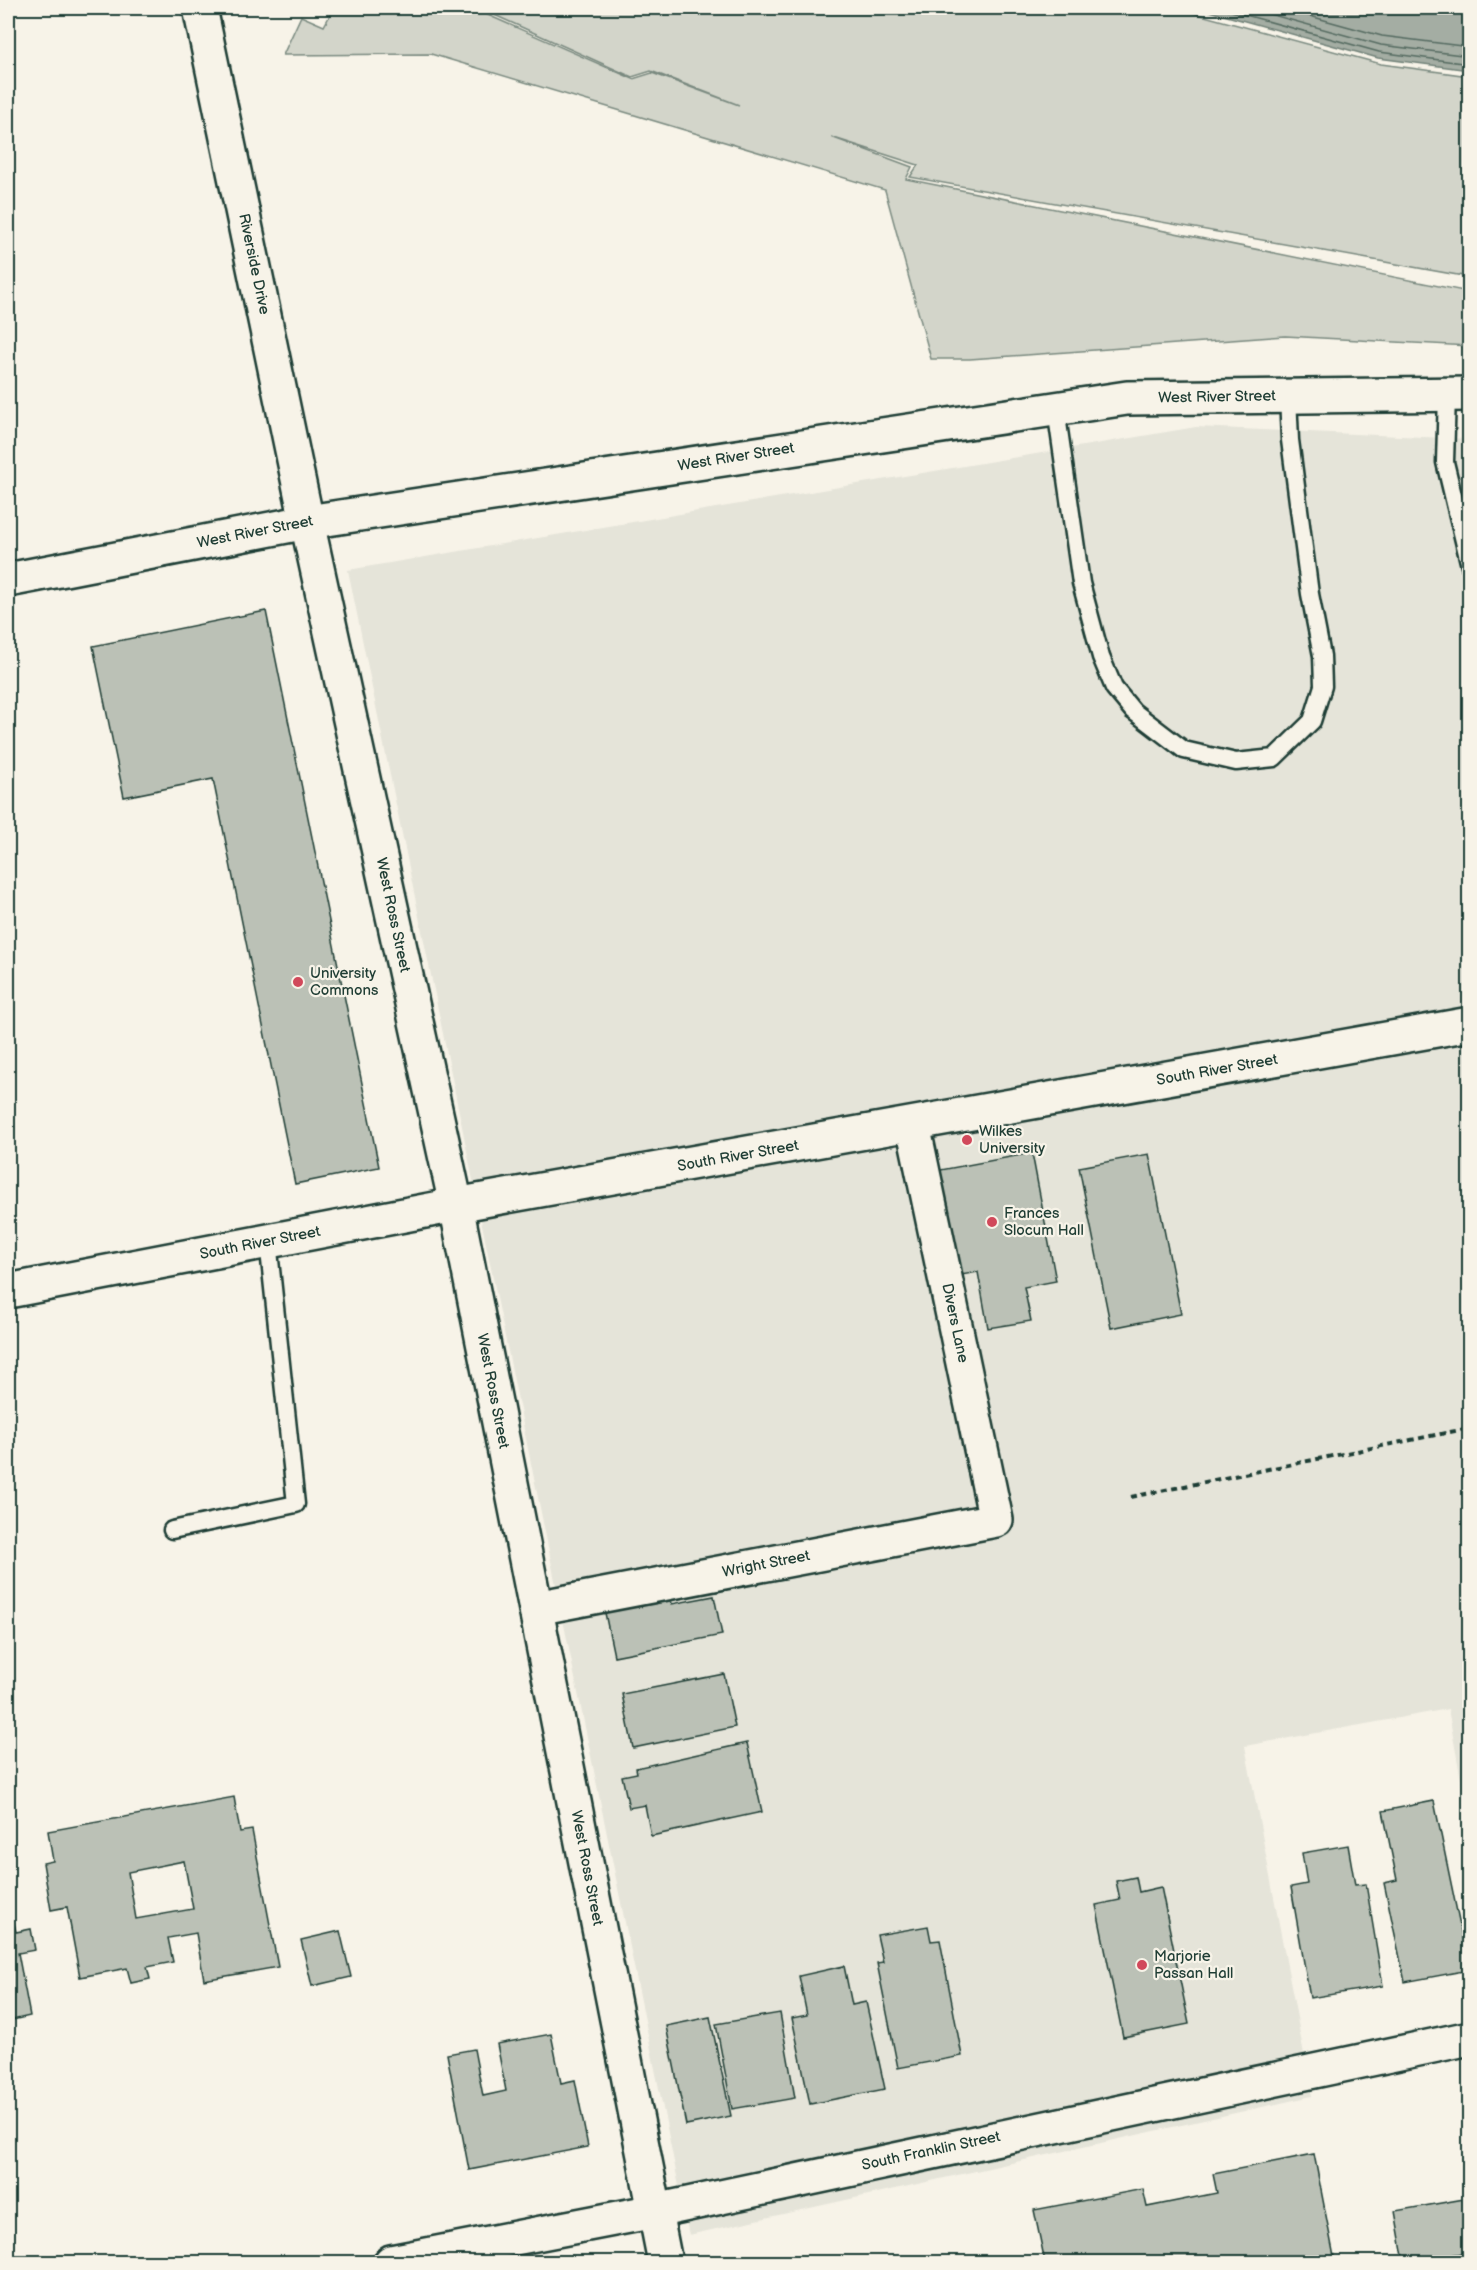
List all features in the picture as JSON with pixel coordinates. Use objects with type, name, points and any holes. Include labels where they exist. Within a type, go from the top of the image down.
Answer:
[{"type":"street","name":"Riverside Drive","points":[[200,8],[307,522]]},
{"type":"street","name":"West River Street","points":[[8,580],[307,522],[1127,398],[1458,394]]},
{"type":"street","name":"West Ross Street","points":[[307,522],[456,1205],[665,2262]]},
{"type":"street","name":"South River Street","points":[[8,1291],[456,1205],[1470,1024]]},
{"type":"street","name":"Divers Lane","points":[[913,1125],[996,1520]]},
{"type":"street","name":"Wright Street","points":[[536,1608],[996,1520]]},
{"type":"street","name":"South Franklin Street","points":[[392,2262],[655,2211],[1470,2038]]},
{"type":"lane","points":[[1458,394],[1445,462],[1470,567]]},
{"type":"lane","points":[[1056,409],[1081,583],[1101,657],[1114,688],[1133,711],[1184,750],[1236,762],[1274,758],[1312,721],[1323,686],[1322,656],[1310,594],[1290,440],[1288,396]]},
{"type":"lane","points":[[172,1530],[296,1504],[268,1241]]},
{"type":"path","points":[[1131,1497],[1470,1428]]},
{"type":"shaded area","points":[[334,8],[472,8],[633,79],[652,73],[739,105],[651,71],[632,77],[479,8],[1175,8],[1381,64],[1469,76],[1469,277],[910,177],[918,165],[831,137],[912,167],[906,179],[1469,292],[1469,346],[1285,336],[970,359],[931,359],[885,190],[431,54],[283,55],[301,16],[324,26]]},
{"type":"shaded area","name":"Wilkes University","points":[[1196,427],[1469,439],[1469,1823],[1448,1709],[1245,1746],[1312,2096],[689,2235],[348,570]]},
{"type":"water","points":[[1198,8],[1469,8],[1469,70],[1378,58]]},
{"type":"building","name":"University Commons","points":[[266,611],[379,1167],[295,1184],[213,779],[124,797],[93,646]]},
{"type":"building","name":"Frances Slocum Hall","points":[[1032,1153],[1056,1281],[1024,1287],[1031,1321],[988,1328],[978,1272],[950,1277],[930,1172]]},
{"type":"building","points":[[1149,1154],[1181,1314],[1111,1328],[1079,1167]]},
{"type":"building","points":[[670,1595],[672,1604],[714,1596],[722,1635],[614,1656],[604,1608]]},
{"type":"building","points":[[724,1674],[735,1727],[633,1748],[622,1694]]},
{"type":"building","points":[[747,1743],[762,1812],[651,1836],[645,1805],[629,1808],[622,1776],[637,1773],[636,1768]]},
{"type":"building","points":[[234,1797],[240,1832],[252,1830],[278,1967],[204,1980],[196,1933],[168,1938],[173,1962],[147,1967],[150,1979],[131,1983],[127,1968],[80,1977],[67,1907],[51,1910],[43,1863],[53,1861],[48,1831]],"holes":[[[184,1861],[193,1909],[136,1919],[128,1872]]]},
{"type":"building","points":[[1434,1801],[1469,1970],[1405,1982],[1384,1883],[1397,1880],[1383,1811]]},
{"type":"building","points":[[1348,1845],[1355,1885],[1366,1884],[1383,1986],[1310,1998],[1291,1887],[1307,1884],[1302,1853]]},
{"type":"building","name":"Marjorie Passan Hall","points":[[1136,1877],[1139,1892],[1161,1887],[1189,2024],[1123,2037],[1096,1905],[1120,1900],[1116,1881]]},
{"type":"building","points":[[14,1923],[16,1932],[31,1929],[35,1950],[18,1953],[30,2016],[8,2021],[8,1924]]},
{"type":"building","points":[[928,1926],[931,1941],[940,1940],[962,2056],[898,2068],[877,1963],[883,1962],[877,1935]]},
{"type":"building","points":[[340,1931],[351,1977],[312,1986],[301,1940]]},
{"type":"building","points":[[844,1966],[852,2005],[866,2002],[885,2089],[810,2104],[792,2018],[807,2015],[799,1976]]},
{"type":"building","points":[[780,2013],[795,2098],[732,2109],[716,2024]]},
{"type":"building","points":[[710,2017],[731,2116],[686,2125],[666,2026]]},
{"type":"building","points":[[551,2034],[561,2083],[575,2080],[588,2147],[469,2170],[447,2054],[474,2049],[483,2096],[506,2091],[497,2044]]},
{"type":"building","points":[[1314,2154],[1335,2262],[1045,2262],[1034,2210],[1143,2189],[1147,2207],[1217,2193],[1213,2174]]},
{"type":"building","points":[[1470,2198],[1470,2252],[1404,2262],[1395,2211]]},
{"type":"place","name":"University Commons","points":[[298,982]]},
{"type":"place","name":"Wilkes University","points":[[967,1140]]},
{"type":"place","name":"Frances Slocum Hall","points":[[992,1222]]},
{"type":"place","name":"Marjorie Passan Hall","points":[[1142,1965]]}]
